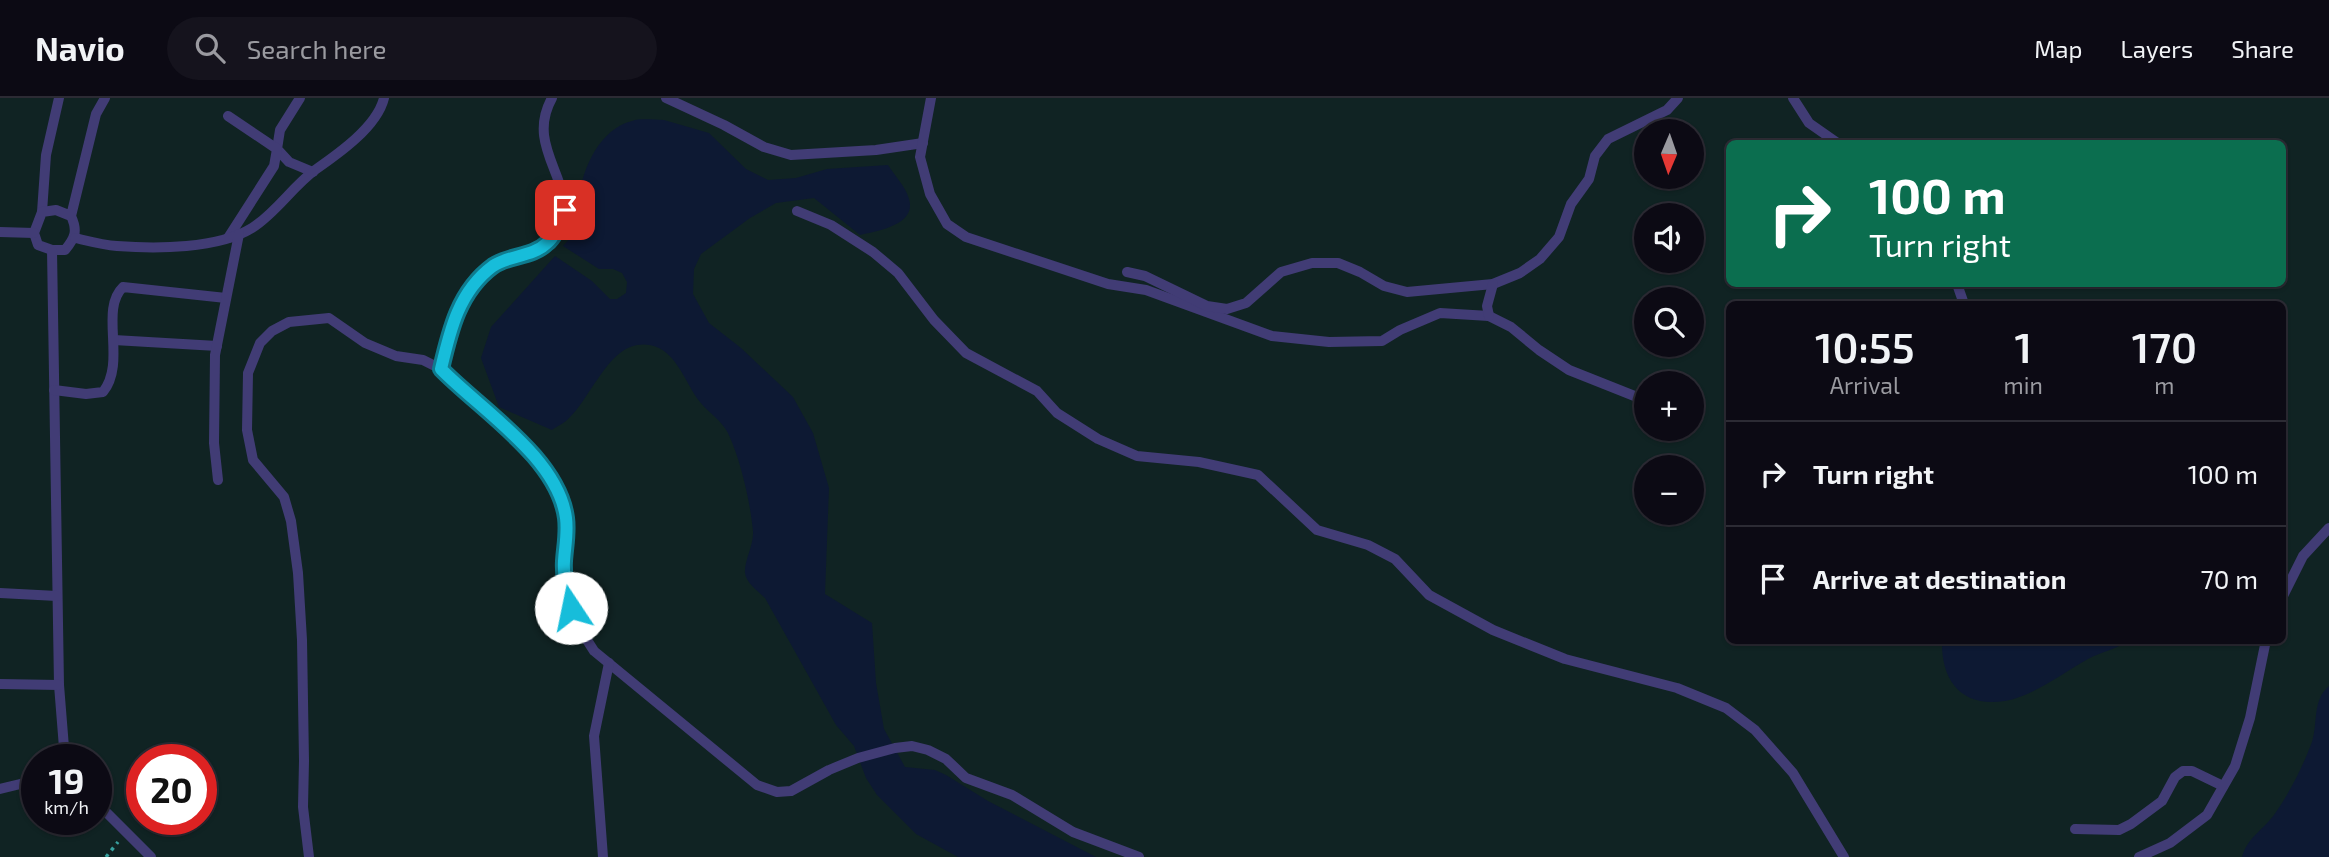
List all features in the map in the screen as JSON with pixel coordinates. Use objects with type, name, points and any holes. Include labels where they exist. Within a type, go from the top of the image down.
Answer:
[{"type":"lane","points":[[59,98],[46,155],[42,212],[34,233],[38,245],[52,250],[65,250],[75,238],[75,226],[71,216],[96,114],[105,98]]},
{"type":"lane","points":[[226,241],[274,166],[280,130],[300,98]]},
{"type":"lane","points":[[75,238],[115,246],[173,246],[226,241],[253,227],[313,172],[340,154],[376,113],[384,98]]},
{"type":"lane","points":[[441,369],[453,320],[473,283],[494,265],[548,243],[562,218],[565,200],[551,166],[544,138],[544,122],[552,98]]},
{"type":"lane","points":[[666,98],[764,147],[791,155],[876,150],[923,143]]},
{"type":"lane","points":[[931,98],[920,158],[930,194],[947,224],[966,237],[1108,284],[1146,289],[1272,336],[1329,342],[1382,341],[1440,313],[1489,316],[1511,327],[1569,370],[1634,396]]},
{"type":"lane","points":[[1126,272],[1145,276],[1207,306],[1227,309],[1246,303],[1281,272],[1312,263],[1338,263],[1384,286],[1407,292],[1493,284],[1520,273],[1540,259],[1559,236],[1570,204],[1589,178],[1595,156],[1608,139],[1667,110],[1678,98]]},
{"type":"lane","points":[[1793,98],[1810,123],[1833,140]]},
{"type":"lane","points":[[228,116],[277,149],[289,162],[313,172]]},
{"type":"lane","points":[[42,212],[56,210],[71,216]]},
{"type":"lane","points":[[797,211],[831,225],[873,252],[898,273],[934,320],[966,353],[1037,391],[1057,412],[1098,439],[1137,456],[1199,463],[1258,475],[1317,530],[1368,545],[1395,559],[1429,595],[1493,630],[1565,659],[1677,688],[1726,708],[1755,730],[1793,773],[1844,857]]},
{"type":"lane","points":[[0,233],[34,233]]},
{"type":"lane","points":[[218,480],[214,443],[217,346],[239,234]]},
{"type":"lane","points":[[52,250],[59,685],[64,744]]},
{"type":"lane","points":[[1489,316],[1487,306],[1493,284]]},
{"type":"lane","points":[[54,390],[86,394],[103,392],[111,382],[113,316],[116,294],[123,287],[226,298]]},
{"type":"lane","points":[[309,857],[303,807],[298,573],[291,521],[284,497],[253,460],[247,430],[248,373],[260,343],[272,331],[289,321],[315,318],[329,318],[365,343],[396,356],[423,360],[441,369],[527,448],[542,466],[560,496],[566,516],[568,538],[564,579],[578,626],[594,651],[757,785],[777,792],[791,791],[858,758],[912,746],[946,759],[966,778],[1012,795],[1073,832],[1139,857]]},
{"type":"lane","points":[[114,340],[217,346]]},
{"type":"lane","points":[[2286,590],[2304,556],[2329,528]]},
{"type":"lane","points":[[0,593],[57,596]]},
{"type":"lane","points":[[2139,857],[2170,843],[2207,815],[2235,766],[2250,718],[2265,644]]},
{"type":"lane","points":[[603,857],[594,736],[609,663]]},
{"type":"lane","points":[[0,684],[59,685]]},
{"type":"lane","points":[[2076,829],[2119,830],[2131,824],[2162,801],[2175,778],[2183,771],[2192,771],[2223,786]]},
{"type":"lane","points":[[0,789],[21,784]]},
{"type":"lane","points":[[112,819],[151,857]]},
{"type":"green space","points":[[0,98],[2329,98],[2329,857],[0,857]]},
{"type":"water","points":[[664,120],[709,133],[746,169],[768,180],[796,178],[827,169],[888,165],[905,190],[910,208],[901,221],[885,229],[860,235],[814,198],[776,203],[750,218],[701,254],[694,269],[693,294],[709,323],[741,348],[793,397],[813,433],[829,488],[825,594],[872,623],[876,683],[884,729],[905,767],[935,770],[946,775],[988,801],[1096,857],[958,857],[916,834],[877,795],[866,778],[854,746],[836,725],[765,598],[746,577],[745,568],[753,531],[747,494],[733,444],[719,421],[700,402],[676,363],[660,348],[637,345],[626,349],[608,366],[576,410],[552,430],[499,407],[481,358],[491,327],[555,256],[592,281],[610,299],[617,299],[626,293],[627,282],[622,273],[613,269],[599,269],[563,246],[576,228],[584,174],[602,141],[621,125],[632,121]]},
{"type":"water","points":[[1942,644],[2122,644],[2088,659],[2026,694],[2005,701],[1990,702],[1976,700],[1957,688],[1945,668]]},
{"type":"water","points":[[2329,686],[2329,857],[2242,857],[2251,839],[2274,815],[2295,780],[2312,742],[2320,698]]},
{"type":"route","points":[[565,210],[548,243],[494,265],[473,283],[453,320],[441,369],[527,448],[542,466],[560,496],[566,516],[568,538],[564,579],[571,608]]}]
